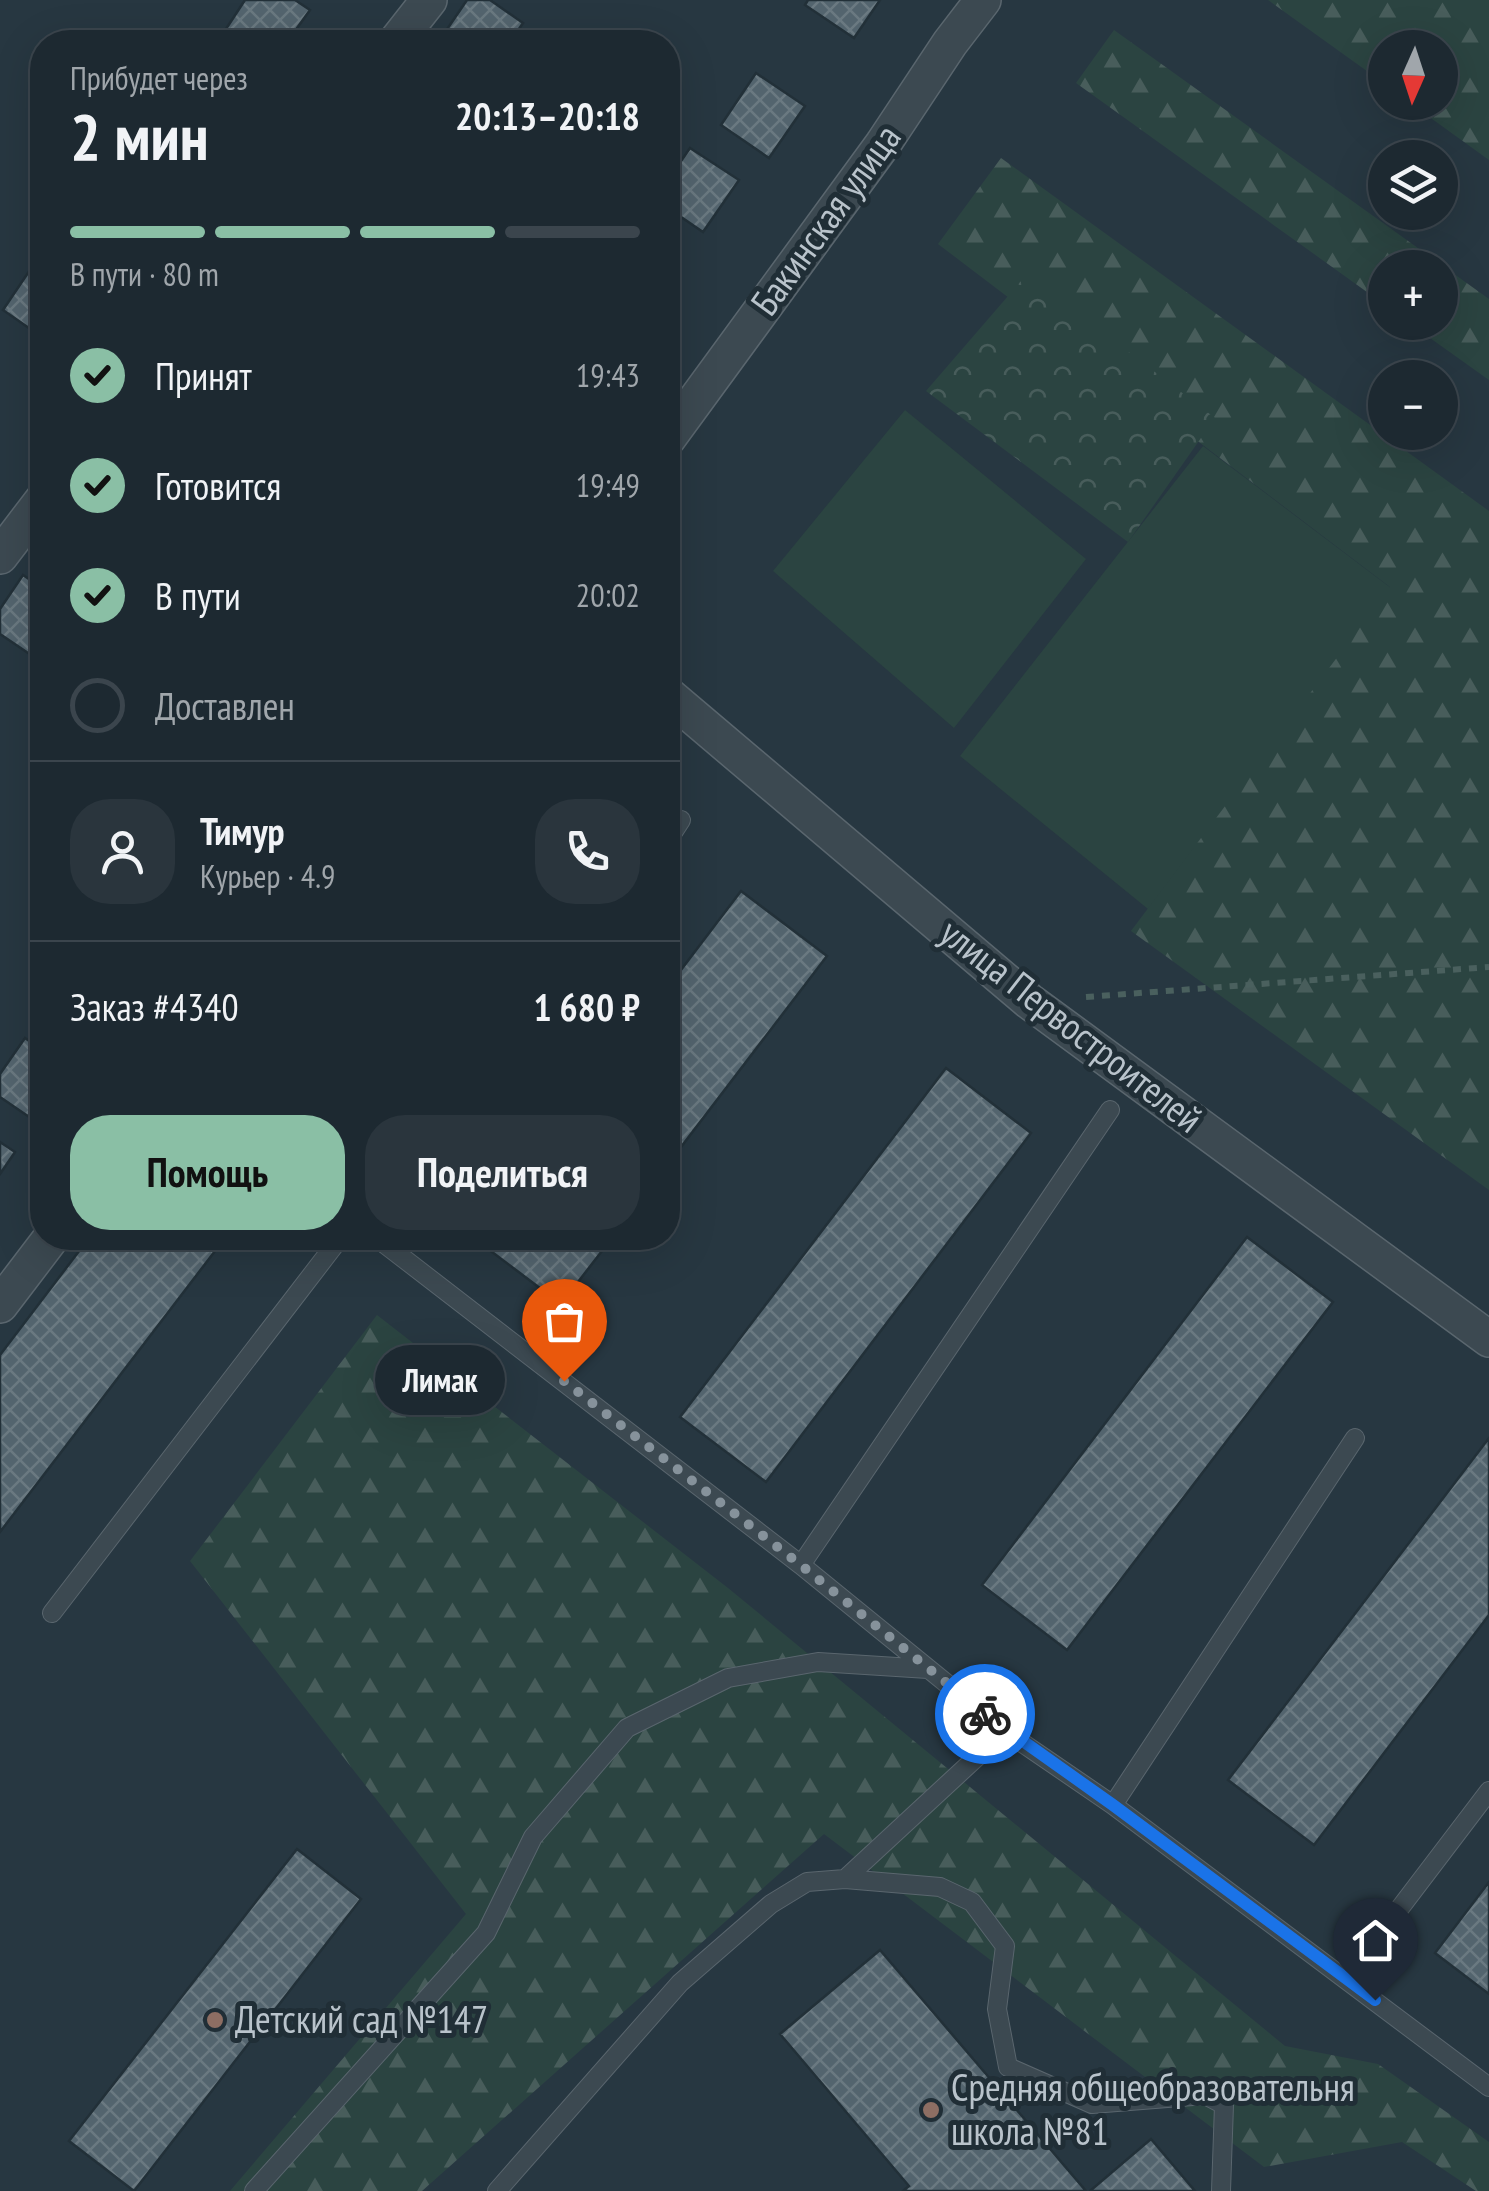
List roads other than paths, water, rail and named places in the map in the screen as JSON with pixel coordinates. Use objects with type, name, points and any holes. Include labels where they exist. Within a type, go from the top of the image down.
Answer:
[{"type":"street","points":[[405,30],[428,0]]},
{"type":"street","name":"Бакинская улица","points":[[680,422],[983,0]]},
{"type":"street","points":[[0,556],[30,517]]},
{"type":"street","name":"улица Первостроителей","points":[[680,705],[1029,1001],[1489,1338]]},
{"type":"street","points":[[0,1305],[42,1250]]},
{"type":"lane","points":[[802,1566],[1110,1110]]},
{"type":"lane","points":[[52,1613],[331,1250]]},
{"type":"lane","points":[[397,1250],[802,1566],[1005,1731],[1113,1805],[1489,2087]]},
{"type":"lane","points":[[1113,1805],[1355,1438]]},
{"type":"lane","points":[[254,2191],[486,1933],[534,1838],[627,1728],[728,1678],[818,1662],[929,1669]]},
{"type":"lane","points":[[846,1879],[1005,1731]]},
{"type":"lane","points":[[1346,1979],[1489,1791]]},
{"type":"lane","points":[[497,2191],[680,1984],[771,1904],[808,1882],[846,1879],[940,1887],[972,1902],[1005,1946],[998,2009],[1008,2067],[1092,2104],[1205,2095],[1224,2105],[1222,2191]]},
{"type":"place","name":"Лимак","points":[[564,1381]]},
{"type":"place","name":"Детский сад №147","points":[[215,2020]]},
{"type":"place","name":"Средняя общеобразовательня школа №81","points":[[931,2110]]}]
